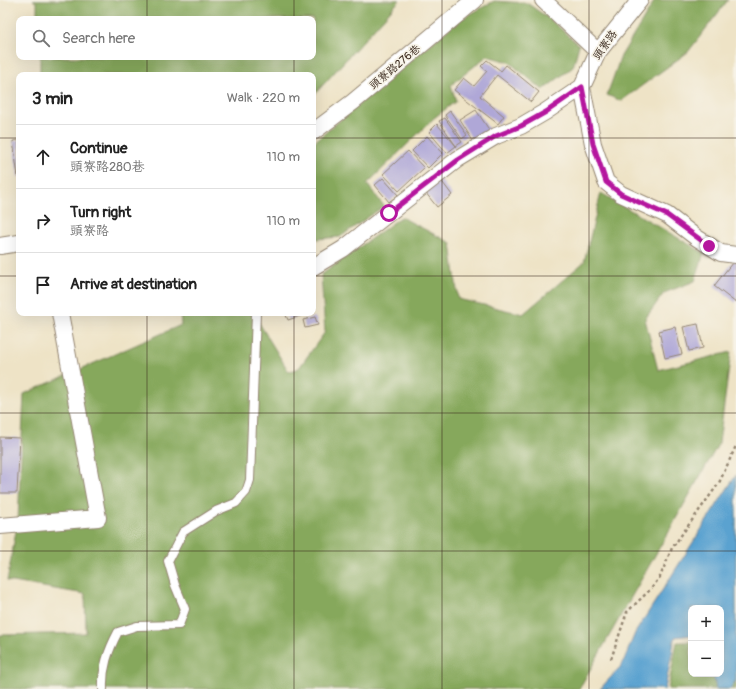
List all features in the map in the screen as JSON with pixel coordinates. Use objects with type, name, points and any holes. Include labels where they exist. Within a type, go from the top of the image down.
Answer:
[{"type":"street","name":"頭寮路276巷","points":[[316,130],[353,102],[475,0]]},
{"type":"street","points":[[543,0],[598,52]]},
{"type":"street","name":"頭寮路","points":[[582,87],[598,52],[640,0]]},
{"type":"street","points":[[316,265],[343,249],[458,160],[496,136],[521,126],[546,112],[582,87],[593,144],[606,182],[621,194],[667,215],[697,238],[721,253],[736,255]]},
{"type":"street","points":[[0,246],[16,243]]},
{"type":"street","points":[[0,526],[98,518],[61,316]]},
{"type":"lane","points":[[103,689],[102,675],[109,650],[118,632],[137,626],[179,625],[185,609],[175,585],[168,561],[183,532],[216,511],[236,503],[246,492],[250,480],[256,316]]},
{"type":"path","points":[[611,659],[627,612],[651,589],[660,577],[672,548],[719,483],[736,446]]},
{"type":"green space","points":[[33,0],[400,0],[316,93],[316,72],[40,72],[40,60],[316,60],[316,16],[37,16],[37,3]]},
{"type":"green space","points":[[655,0],[728,0],[688,52],[621,101],[607,95],[621,56]]},
{"type":"green space","points":[[494,1],[527,3],[551,20],[579,45],[573,67],[543,90],[509,62],[487,56],[451,85],[456,101],[434,118],[367,184],[384,206],[340,237],[316,239],[316,140],[458,21]]},
{"type":"green space","points":[[601,193],[704,253],[695,281],[664,293],[645,319],[658,370],[731,352],[719,443],[579,689],[0,689],[0,635],[86,633],[85,594],[7,581],[18,520],[24,394],[181,325],[180,316],[255,316],[289,372],[299,368],[325,332],[321,275],[401,217],[451,243],[458,299],[523,314],[584,262]]},
{"type":"green space","points":[[677,642],[688,642],[688,677],[710,677],[710,679],[724,677],[724,675],[736,672],[736,689],[668,689]]},
{"type":"water","points":[[736,475],[736,680],[730,689],[716,689],[714,677],[724,677],[724,605],[688,605],[688,635],[675,637],[665,689],[600,689],[622,665],[635,633]]},
{"type":"building","points":[[487,60],[501,71],[506,65],[539,92],[531,102],[497,75],[480,96],[504,116],[498,124],[454,90],[464,78],[474,86],[487,71],[481,66]]},
{"type":"building","points":[[476,110],[490,131],[473,141],[460,120]]},
{"type":"building","points":[[450,111],[467,135],[462,139],[445,115]]},
{"type":"building","points":[[445,118],[462,142],[456,146],[439,121]]},
{"type":"building","points":[[437,124],[456,146],[447,153],[429,132]]},
{"type":"building","points":[[427,136],[443,153],[428,168],[412,151]]},
{"type":"building","points":[[16,140],[16,163],[13,141]]},
{"type":"building","points":[[408,151],[424,168],[399,191],[383,174]]},
{"type":"building","points":[[383,178],[398,195],[389,202],[375,185]]},
{"type":"building","points":[[440,179],[452,195],[437,207],[425,192]]},
{"type":"building","points":[[736,258],[736,303],[714,286]]},
{"type":"building","points":[[286,316],[300,316],[288,320]]},
{"type":"building","points":[[315,317],[318,325],[305,328],[303,320]]},
{"type":"building","points":[[698,324],[703,348],[689,351],[683,327]]},
{"type":"building","points":[[675,327],[682,354],[665,358],[659,331]]},
{"type":"building","points":[[0,437],[20,438],[17,493],[0,493]]},
{"type":"route","points":[[389,213],[458,160],[496,136],[521,126],[546,112],[582,87],[593,144],[606,182],[621,194],[667,215],[709,246]]}]
